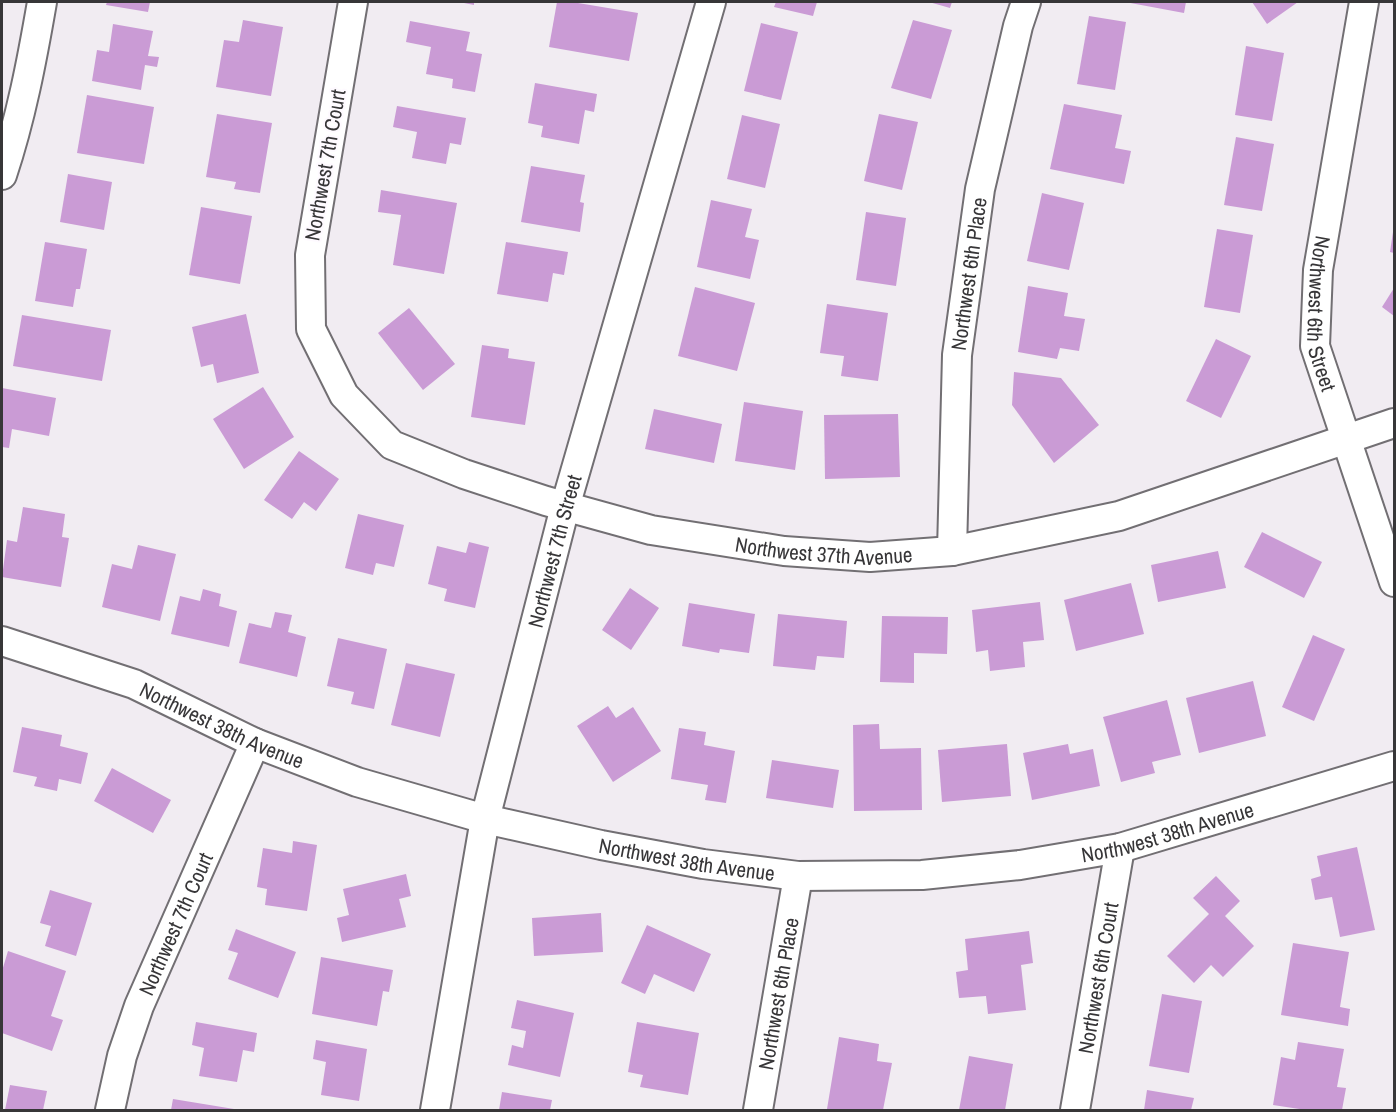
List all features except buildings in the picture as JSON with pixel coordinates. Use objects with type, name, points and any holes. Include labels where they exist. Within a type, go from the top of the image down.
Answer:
[{"type":"street","points":[[2,175],[29,78],[42,2]]},
{"type":"street","name":"Northwest 7th Court","points":[[311,329],[310,255],[353,2]]},
{"type":"street","name":"Northwest 7th Street","points":[[435,1110],[485,819],[565,507],[711,2]]},
{"type":"street","name":"Northwest 6th Place","points":[[952,551],[957,355],[980,189],[1018,26],[1026,2]]},
{"type":"street","name":"Northwest 6th Street","points":[[1364,2],[1318,270],[1315,346],[1395,582]]},
{"type":"street","name":"Northwest 37th Avenue","points":[[311,329],[344,395],[392,445],[464,474],[565,507],[651,530],[784,552],[870,557],[952,551],[1119,516],[1395,423]]},
{"type":"street","name":"Northwest 38th Avenue","points":[[2,641],[134,684],[255,742],[357,782],[485,819],[601,845],[703,864],[798,876],[922,875],[1020,865],[1120,848],[1395,766]]},
{"type":"street","name":"Northwest 7th Court","points":[[110,1110],[122,1056],[139,1006],[255,742]]},
{"type":"street","name":"Northwest 6th Court","points":[[1075,1110],[1120,848]]},
{"type":"street","name":"Northwest 6th Place","points":[[758,1110],[798,876]]}]
